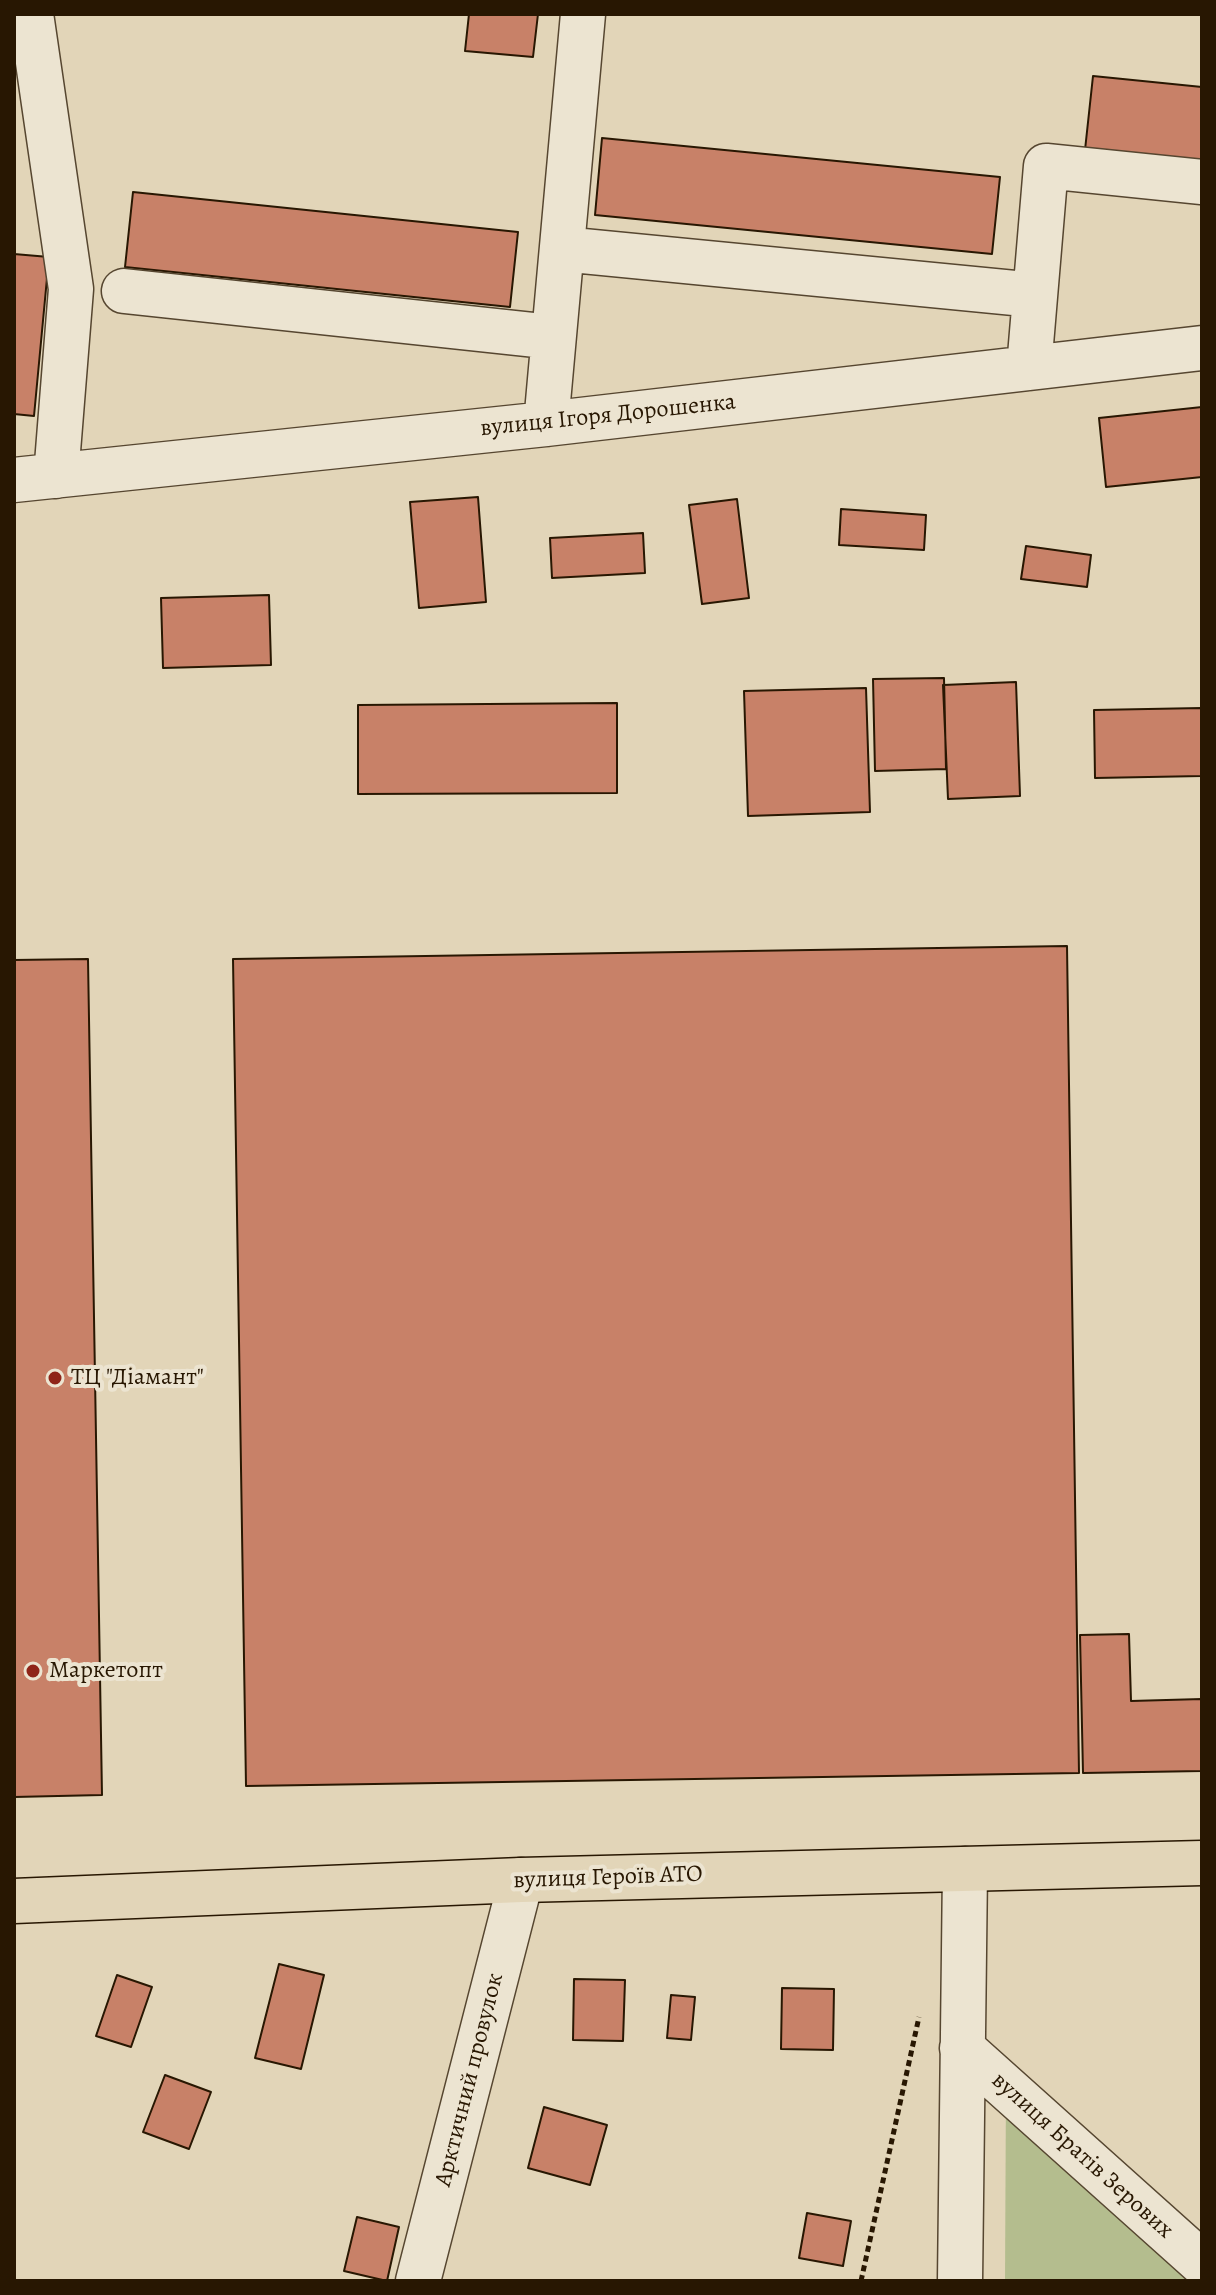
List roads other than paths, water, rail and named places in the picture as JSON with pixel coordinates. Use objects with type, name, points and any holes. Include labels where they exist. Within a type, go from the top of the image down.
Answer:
[{"type":"main road","name":"вулиця Героїв АТО","points":[[14,1901],[521,1880],[1202,1863]]},
{"type":"street","points":[[31,14],[71,289],[35,478]]},
{"type":"street","points":[[546,424],[583,14]]},
{"type":"street","points":[[1029,368],[1046,166],[1202,182]]},
{"type":"street","points":[[562,249],[1035,295]]},
{"type":"street","points":[[124,291],[553,337]]},
{"type":"street","name":"вулиця Ігоря Дорошенка","points":[[35,478],[546,424],[1202,348]]},
{"type":"street","name":"вулиця Братів Зерових","points":[[960,2281],[965,1869]]},
{"type":"street","name":"Арктичний провулок","points":[[418,2281],[521,1880]]},
{"type":"street","name":"вулиця Братів Зерових","points":[[962,2048],[1202,2263]]},
{"type":"place","name":"ТЦ \"Діамант\"","points":[[55,1378]]},
{"type":"place","name":"Маркетопт","points":[[33,1671]]}]
